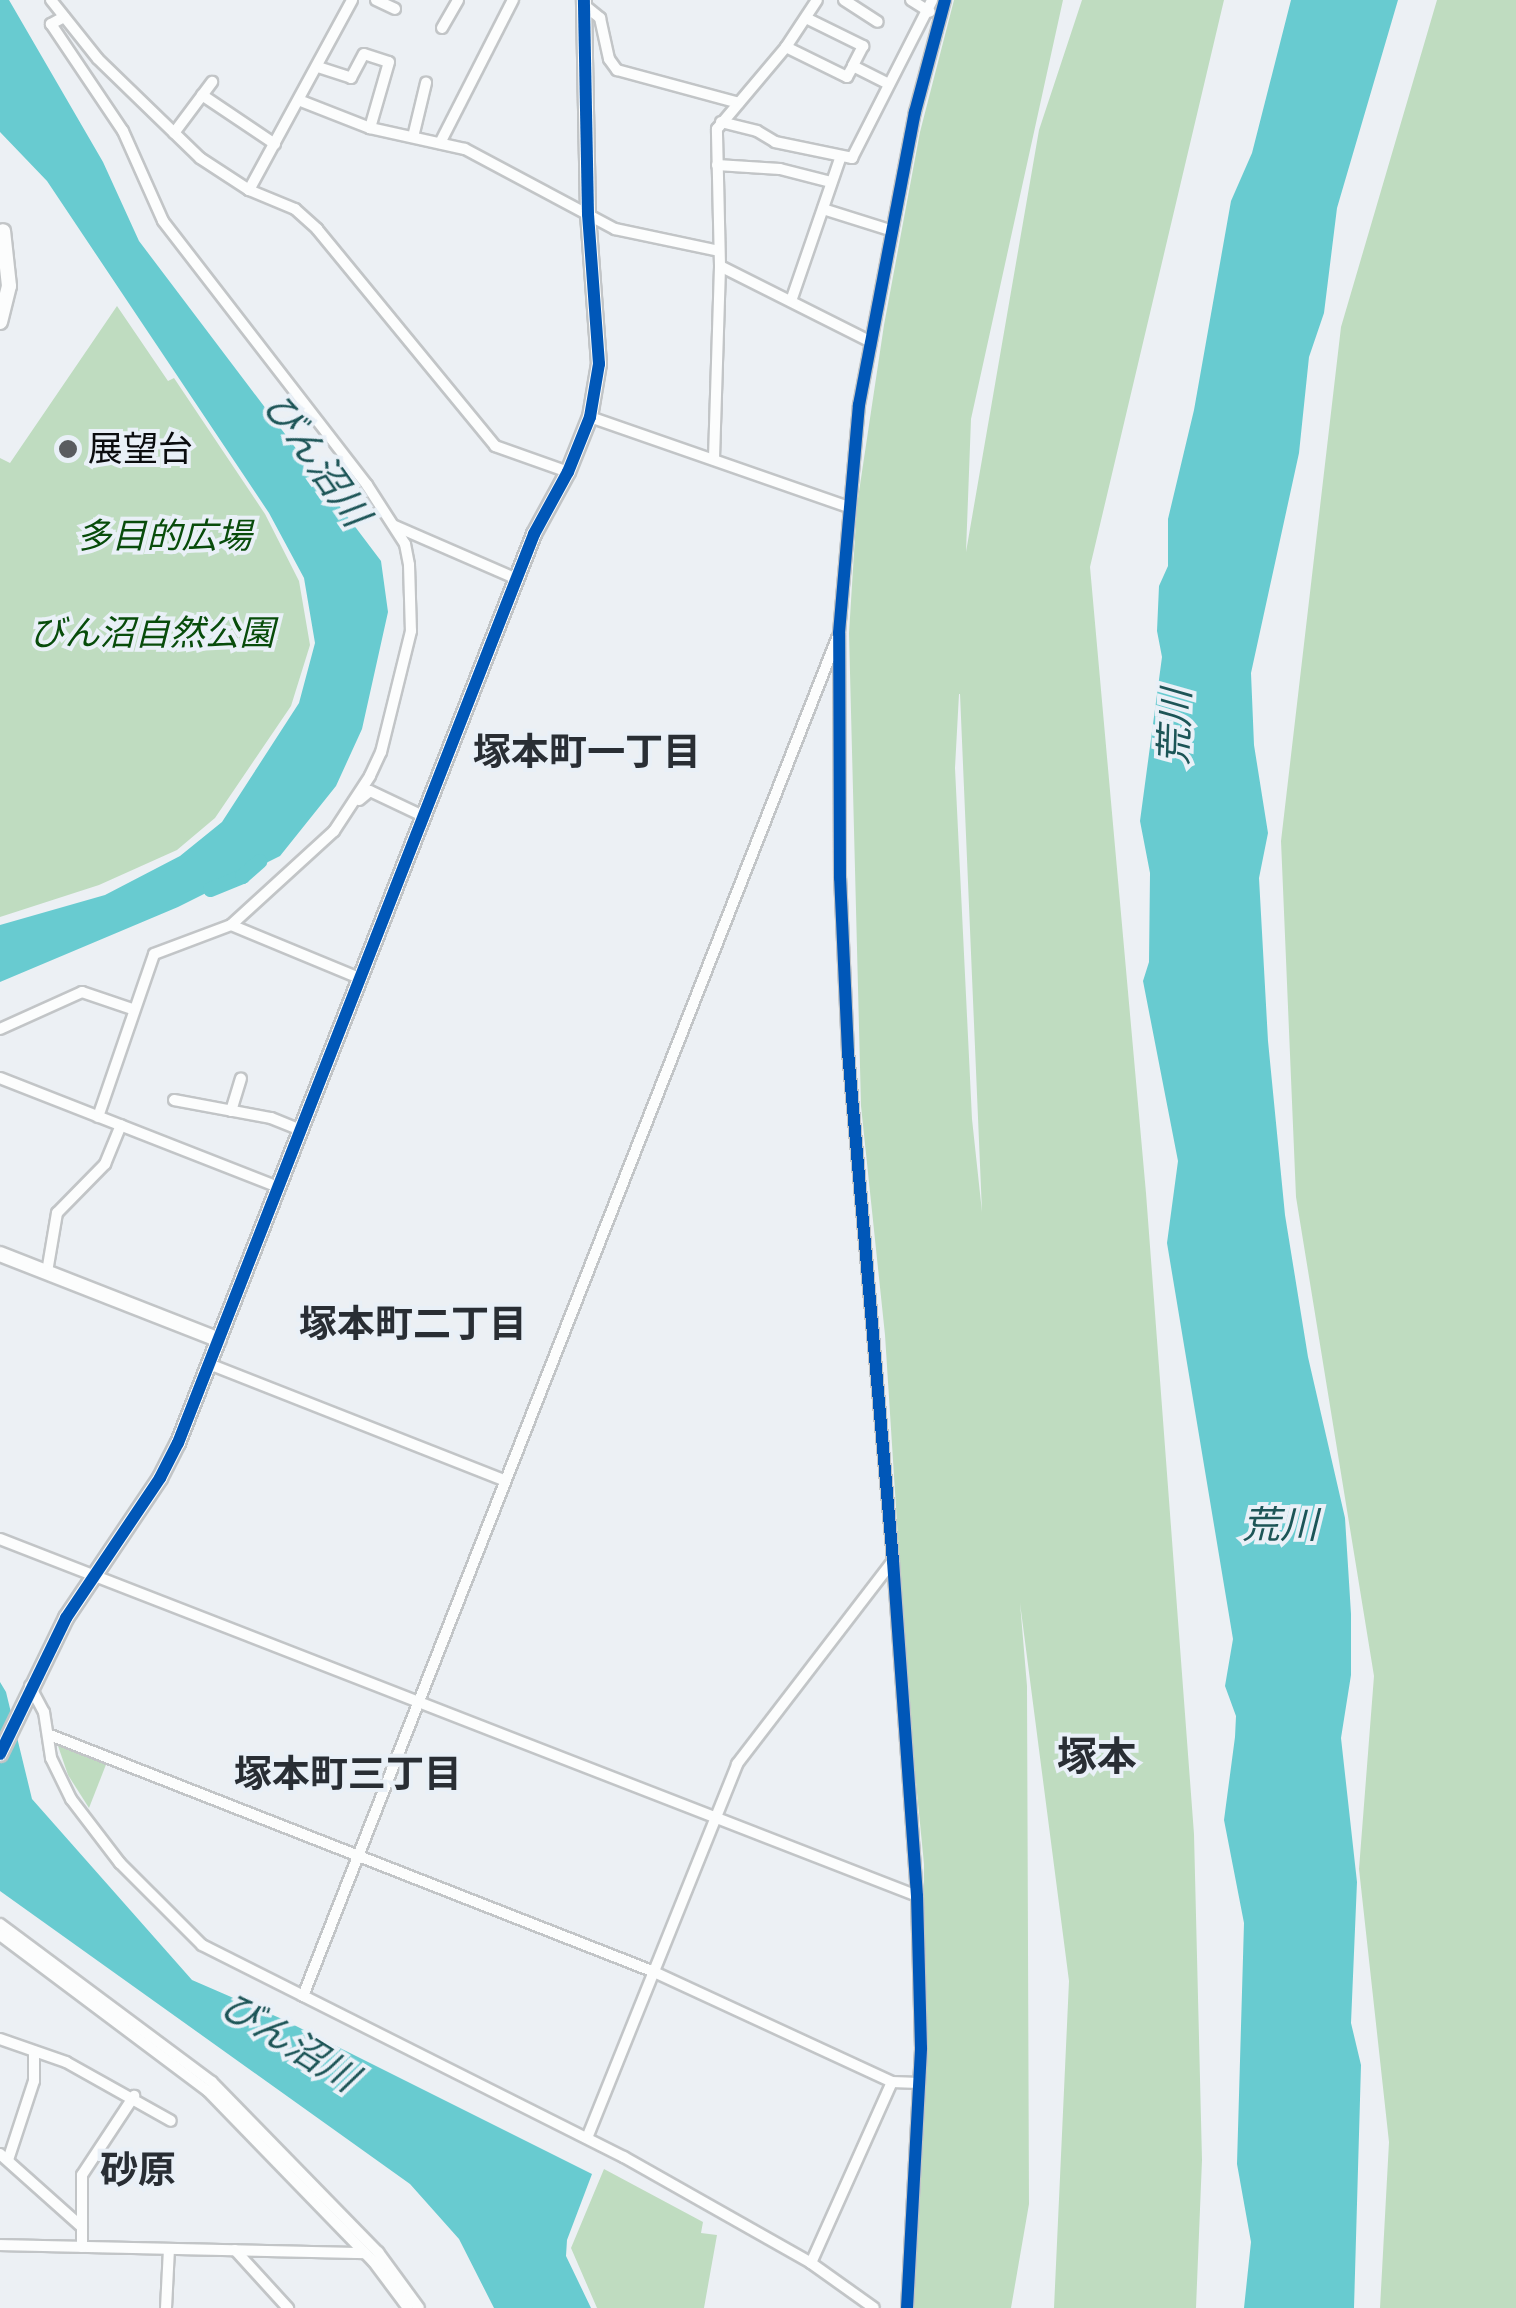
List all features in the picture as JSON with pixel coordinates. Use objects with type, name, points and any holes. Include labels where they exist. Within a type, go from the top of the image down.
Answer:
[{"type":"street","points":[[52,0],[107,69],[200,158],[249,190],[295,209],[317,229],[495,446],[568,472]]},
{"type":"street","points":[[249,190],[301,101],[352,0]]},
{"type":"street","points":[[376,0],[394,10]]},
{"type":"street","points":[[442,28],[458,0]]},
{"type":"street","points":[[440,143],[513,0]]},
{"type":"street","points":[[714,458],[720,266],[714,145],[722,122],[786,46],[817,0]]},
{"type":"street","points":[[844,0],[878,22]]},
{"type":"street","points":[[911,0],[929,5],[940,18]]},
{"type":"street","points":[[907,2308],[919,2083],[917,1896],[900,1702],[894,1561],[844,974],[839,632],[848,507],[869,341],[890,230],[945,0]]},
{"type":"street","points":[[584,3],[600,18],[609,58],[617,70],[739,103]]},
{"type":"street","points":[[0,1754],[26,1692],[93,1576],[166,1467],[534,534],[568,472],[590,417],[599,364],[588,214],[584,3]]},
{"type":"street","points":[[722,122],[758,131],[775,142],[852,158],[929,5]]},
{"type":"street","points":[[64,17],[51,24],[123,131],[163,221],[405,544],[411,632],[381,752],[355,804]]},
{"type":"street","points":[[786,46],[847,77],[863,46],[806,18]]},
{"type":"street","points":[[318,68],[352,78],[364,54],[388,62],[370,128]]},
{"type":"street","points":[[853,66],[889,84]]},
{"type":"street","points":[[174,133],[212,82]]},
{"type":"street","points":[[413,137],[426,83]]},
{"type":"street","points":[[202,95],[275,144]]},
{"type":"street","points":[[301,101],[370,128],[465,148],[615,229],[719,251]]},
{"type":"street","points":[[790,301],[841,156]]},
{"type":"street","points":[[717,165],[780,169],[831,182]]},
{"type":"street","points":[[823,208],[890,230]]},
{"type":"street","points":[[0,322],[10,286],[2,229]]},
{"type":"street","points":[[720,266],[869,341]]},
{"type":"street","points":[[590,417],[848,507]]},
{"type":"street","points":[[394,525],[517,578]]},
{"type":"street","points":[[303,1996],[839,632]]},
{"type":"street","points":[[98,1117],[154,954],[231,925],[288,876],[370,791],[423,816]]},
{"type":"street","points":[[231,925],[360,978]]},
{"type":"street","points":[[0,1030],[82,992],[132,1009]]},
{"type":"street","points":[[0,1078],[278,1188]]},
{"type":"street","points":[[231,1111],[240,1078]]},
{"type":"street","points":[[174,1100],[272,1118],[300,1130]]},
{"type":"street","points":[[47,1272],[57,1213],[105,1164],[120,1126]]},
{"type":"street","points":[[0,1254],[219,1340]]},
{"type":"street","points":[[209,1364],[504,1480]]},
{"type":"street","points":[[0,1539],[917,1896]]},
{"type":"street","points":[[587,2138],[738,1764],[894,1561]]},
{"type":"street","points":[[26,1692],[42,1705],[51,1758],[70,1798],[99,1839],[202,1946],[587,2138],[811,2263],[874,2308]]},
{"type":"street","points":[[50,1735],[652,1971],[892,2082],[919,2083]]},
{"type":"street","points":[[0,1924],[212,2082],[378,2252],[419,2308]]},
{"type":"street","points":[[0,1935],[208,2090],[363,2253],[408,2308]]},
{"type":"street","points":[[0,2039],[134,2096],[171,2121]]},
{"type":"street","points":[[34,2052],[34,2081],[4,2157],[82,2227]]},
{"type":"street","points":[[811,2263],[892,2082]]},
{"type":"street","points":[[82,2246],[82,2175],[134,2096]]},
{"type":"street","points":[[0,2244],[363,2253]]},
{"type":"street","points":[[166,2308],[169,2249]]},
{"type":"street","points":[[235,2250],[288,2308]]},
{"type":"green space","points":[[954,0],[1063,0],[971,419],[966,552],[1039,130],[1082,0],[1224,0],[1090,567],[1146,1193],[1194,1834],[1202,2160],[1196,2308],[1054,2308],[1069,1981],[1020,1603],[1027,1686],[1029,2204],[1011,2308],[911,2308],[922,2153],[924,1864],[909,1711],[885,1335],[861,1106],[849,633],[857,505],[884,325],[920,132]],"holes":[[[960,694],[982,1212],[972,1119],[955,768]]]},
{"type":"green space","points":[[1437,0],[1516,0],[1516,2308],[1380,2308],[1389,2142],[1359,1869],[1374,1676],[1296,1197],[1281,841],[1341,327]]},
{"type":"green space","name":"びん沼自然公園","points":[[117,306],[168,381],[174,378],[265,514],[299,581],[310,645],[291,706],[215,818],[177,850],[99,885],[0,917],[0,458],[10,463]]},
{"type":"green space","points":[[57,1743],[107,1762],[89,1808],[68,1775]]},
{"type":"green space","points":[[604,2169],[703,2222],[701,2233],[717,2235],[704,2308],[597,2308],[571,2248]]},
{"type":"water","points":[[0,0],[9,0],[103,162],[139,241],[381,561],[388,612],[362,729],[336,786],[280,856],[178,907],[0,982],[0,925],[105,895],[180,856],[222,822],[299,703],[315,643],[304,578],[269,513],[47,181],[0,132]]},
{"type":"water","name":"荒川","points":[[1291,0],[1398,0],[1337,208],[1324,313],[1309,357],[1299,453],[1251,673],[1254,745],[1268,833],[1259,878],[1268,1041],[1285,1215],[1308,1357],[1345,1518],[1351,1675],[1341,1738],[1357,1882],[1351,2023],[1361,2065],[1354,2308],[1244,2308],[1251,2242],[1237,2164],[1244,1923],[1224,1820],[1235,1737],[1236,1716],[1225,1686],[1233,1639],[1167,1243],[1178,1161],[1143,981],[1149,962],[1150,873],[1140,821],[1162,657],[1157,631],[1159,586],[1168,566],[1168,519],[1194,410],[1231,201],[1252,153]]},
{"type":"water","points":[[0,1682],[6,1692],[32,1799],[192,1980],[282,2019],[592,2174],[567,2240],[566,2256],[591,2308],[494,2308],[459,2239],[410,2184],[0,1891]]},
{"type":"waterway","name":"びん沼川","points":[[210,889],[242,876],[259,861]]},
{"type":"cycle path","points":[[0,1754],[66,1618],[160,1478],[178,1443],[534,534],[568,472],[590,417],[599,364],[588,214],[584,0]]},
{"type":"cycle path","points":[[907,2308],[921,2048],[917,1896],[893,1561],[848,1052],[840,878],[839,633],[859,405],[915,112],[945,0]]},
{"type":"place","name":"展望台","points":[[68,449]]},
{"type":"district","name":"塚本町一丁目","points":[[587,753]]},
{"type":"district","name":"塚本町二丁目","points":[[413,1325]]},
{"type":"district","name":"塚本","points":[[1097,1757]]},
{"type":"district","name":"塚本町三丁目","points":[[348,1775]]},
{"type":"district","name":"砂原","points":[[138,2171]]},
{"type":"park label","name":"多目的広場","points":[[164,536]]}]
